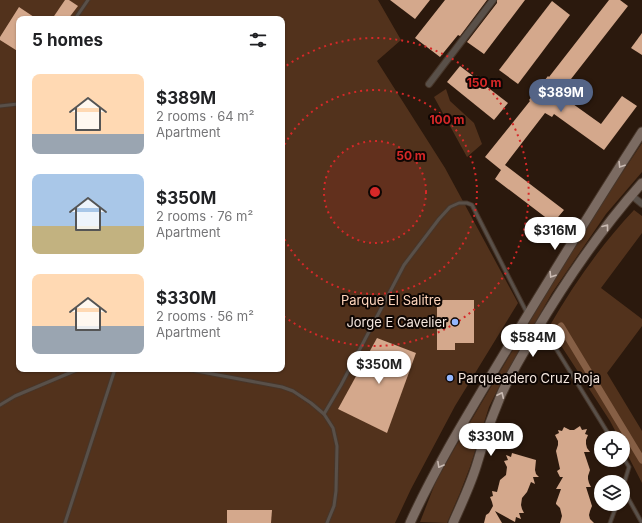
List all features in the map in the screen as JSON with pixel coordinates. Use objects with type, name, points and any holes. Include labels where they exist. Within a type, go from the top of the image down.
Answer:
[{"type":"main road","points":[[411,523],[419,503],[446,454],[528,314],[642,132]]},
{"type":"main road","points":[[453,523],[469,487],[486,434],[502,393],[511,375],[540,324],[575,268],[631,195],[642,183]]},
{"type":"street","points":[[429,84],[493,0]]},
{"type":"street","points":[[631,195],[642,204]]},
{"type":"lane","points":[[77,16],[88,0]]},
{"type":"lane","points":[[0,106],[16,103]]},
{"type":"lane","points":[[324,414],[341,386],[404,265],[450,207],[459,203],[467,203],[472,205],[528,314]]},
{"type":"lane","points":[[540,324],[607,431]]},
{"type":"lane","points":[[0,405],[15,396],[72,372]]},
{"type":"lane","points":[[65,523],[114,372]]},
{"type":"lane","points":[[202,372],[282,387],[311,403],[324,414],[333,428],[337,446],[334,506],[327,523]]},
{"type":"lane","points":[[630,501],[642,523]]},
{"type":"lane","points":[[610,523],[614,511]]},
{"type":"green space","name":"Parque El Salitre","points":[[0,0],[378,0],[401,40],[377,61],[445,168],[518,303],[455,406],[411,489],[395,523],[0,523]]},
{"type":"green space","points":[[446,89],[450,101],[474,123],[482,144],[467,157],[434,97]]},
{"type":"green space","points":[[642,143],[642,172],[606,214],[552,293],[500,385],[489,407],[470,467],[447,523],[420,522],[436,481],[453,451],[546,294],[604,200]]},
{"type":"green space","points":[[634,210],[642,216],[642,233],[601,288],[642,319],[642,326],[607,373],[642,431],[642,483],[630,460],[630,431],[615,431],[549,327],[588,266]]},
{"type":"building","points":[[65,0],[69,0],[78,6],[70,16],[54,16]]},
{"type":"building","points":[[390,0],[430,0],[415,19]]},
{"type":"building","points":[[445,0],[487,0],[460,36],[458,35],[440,57],[415,38]]},
{"type":"building","points":[[497,0],[525,0],[484,54],[467,42],[497,3]]},
{"type":"building","points":[[609,0],[620,0],[628,6],[564,88],[571,93],[566,99],[601,124],[622,96],[637,106],[604,150],[554,114],[552,117],[545,113],[505,165],[564,210],[553,223],[495,179],[501,170],[485,157]]},
{"type":"building","points":[[552,1],[570,15],[518,84],[499,70]]},
{"type":"building","points":[[19,7],[32,16],[16,16],[16,50],[0,40],[0,37]]},
{"type":"building","points":[[642,33],[642,55],[631,48]]},
{"type":"building","points":[[460,66],[508,103],[494,120],[447,82]]},
{"type":"building","name":"Jorge E Cavelier","points":[[437,300],[474,300],[474,343],[455,343],[455,350],[437,350]]},
{"type":"building","points":[[377,338],[416,353],[387,433],[338,409]]},
{"type":"building","points":[[580,426],[582,430],[587,429],[585,434],[588,435],[586,444],[590,452],[584,452],[590,470],[588,479],[591,487],[586,487],[592,506],[589,515],[590,519],[594,523],[560,523],[562,516],[560,508],[556,503],[561,489],[556,489],[563,477],[560,477],[557,471],[560,469],[556,451],[558,441],[555,435],[559,433],[558,430],[562,431],[564,427],[574,430]]},
{"type":"building","points":[[512,453],[536,460],[535,470],[539,477],[533,477],[535,484],[531,482],[527,492],[522,498],[521,505],[524,513],[519,513],[521,519],[516,517],[515,522],[495,511],[502,523],[484,523],[486,515],[493,506],[490,497],[493,496],[492,491],[497,492],[500,480],[506,475],[507,467],[504,461],[508,460],[506,455],[511,457]]},
{"type":"building","points":[[227,510],[272,510],[271,523],[227,523]]},
{"type":"waterway","points":[[561,326],[642,460]]},
{"type":"place","name":"Jorge E Cavelier","points":[[455,322]]},
{"type":"place","name":"Parqueadero Cruz Roja","points":[[450,378]]}]
